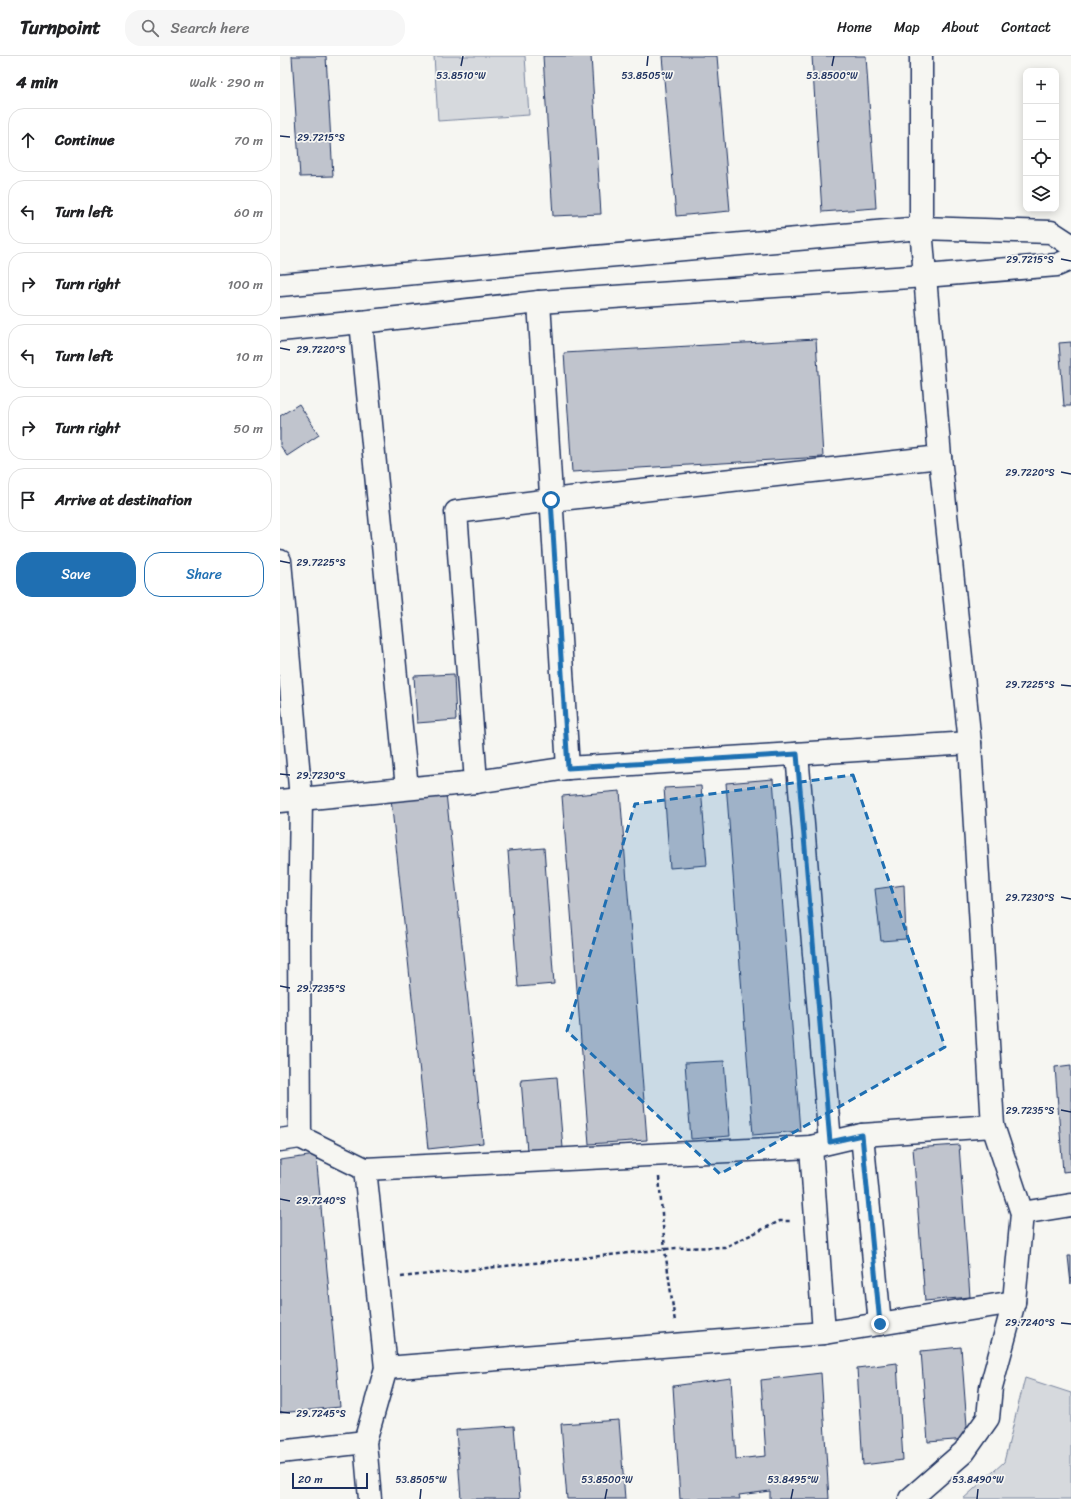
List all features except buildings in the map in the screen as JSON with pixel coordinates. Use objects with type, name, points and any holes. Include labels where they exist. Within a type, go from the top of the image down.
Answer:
[{"type":"lane","points":[[910,1499],[964,1452],[988,1418],[991,1387],[1014,1302],[1022,1212],[993,1126],[970,743],[940,457],[921,228],[921,56]]},
{"type":"lane","points":[[280,285],[921,228],[1051,232],[1071,245]]},
{"type":"lane","points":[[280,330],[539,302],[1057,266],[1071,259]]},
{"type":"lane","points":[[539,302],[568,768]]},
{"type":"lane","points":[[361,322],[408,788]]},
{"type":"lane","points":[[476,782],[456,512],[940,457]]},
{"type":"lane","points":[[280,561],[290,800],[299,933],[290,1138],[365,1169],[821,1144],[862,1135],[993,1126]]},
{"type":"lane","points":[[290,800],[476,782],[568,768],[970,743]]},
{"type":"lane","points":[[797,754],[821,1144],[816,1223],[824,1333]]},
{"type":"lane","points":[[862,1135],[880,1324]]},
{"type":"lane","points":[[365,1169],[386,1368],[365,1442],[370,1499]]},
{"type":"lane","points":[[1022,1212],[1071,1205]]},
{"type":"lane","points":[[386,1368],[824,1333],[1014,1302]]},
{"type":"lane","points":[[280,1452],[365,1442]]},
{"type":"path","points":[[656,1154],[665,1250],[678,1344]]},
{"type":"path","points":[[397,1277],[665,1250],[726,1247],[780,1221],[816,1223]]},
{"type":"highlighted area","points":[[853,775],[945,1047],[720,1174],[567,1031],[635,804]]},
{"type":"shaded area","points":[[434,56],[525,56],[529,115],[438,121]]},
{"type":"shaded area","points":[[1025,1378],[1071,1393],[1071,1499],[963,1499],[1004,1462]]},
{"type":"route","points":[[551,500],[568,768],[797,754],[830,1142],[862,1135],[880,1324]]}]
